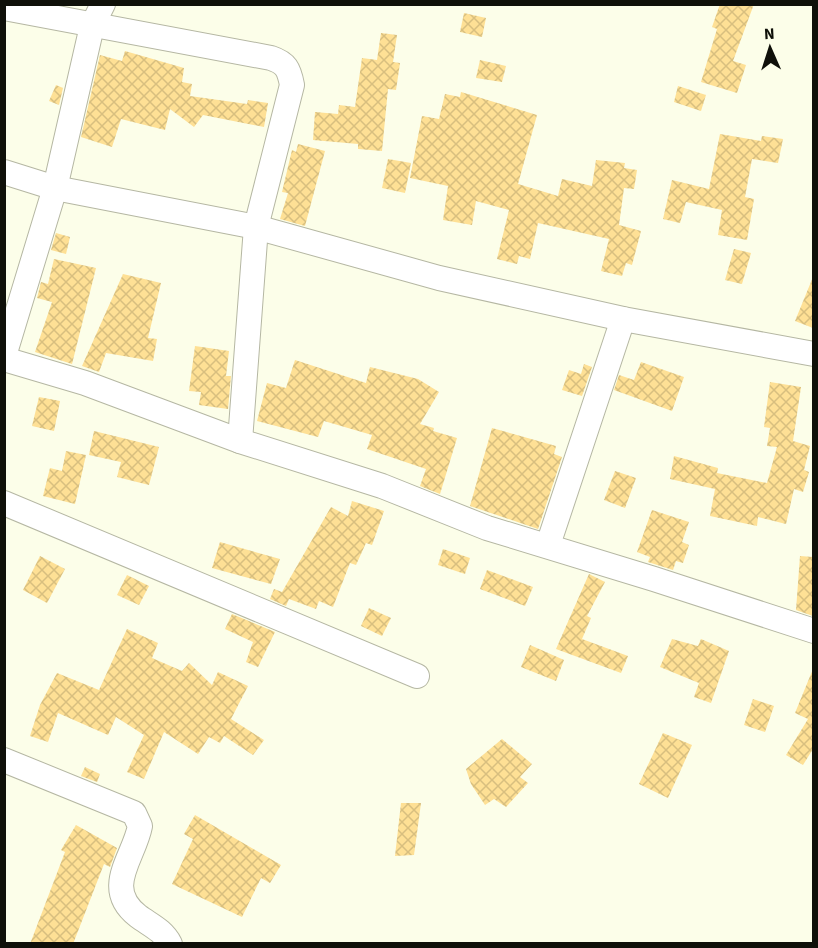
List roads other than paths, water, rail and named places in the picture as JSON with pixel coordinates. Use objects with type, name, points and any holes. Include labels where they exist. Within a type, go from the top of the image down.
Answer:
[{"type":"street","points":[[103,4],[92,26],[55,188],[4,357],[85,383],[240,441],[382,486],[487,528],[809,626]]},
{"type":"street","points":[[4,8],[271,58],[285,64],[292,85],[256,227],[240,441]]},
{"type":"street","points":[[4,172],[55,188],[256,227],[439,278],[623,319],[813,354]]},
{"type":"street","points":[[548,545],[623,319]]},
{"type":"street","points":[[4,504],[417,676]]},
{"type":"street","points":[[4,760],[134,813],[140,826],[123,869],[121,882],[124,900],[135,914],[166,935],[170,944]]}]
